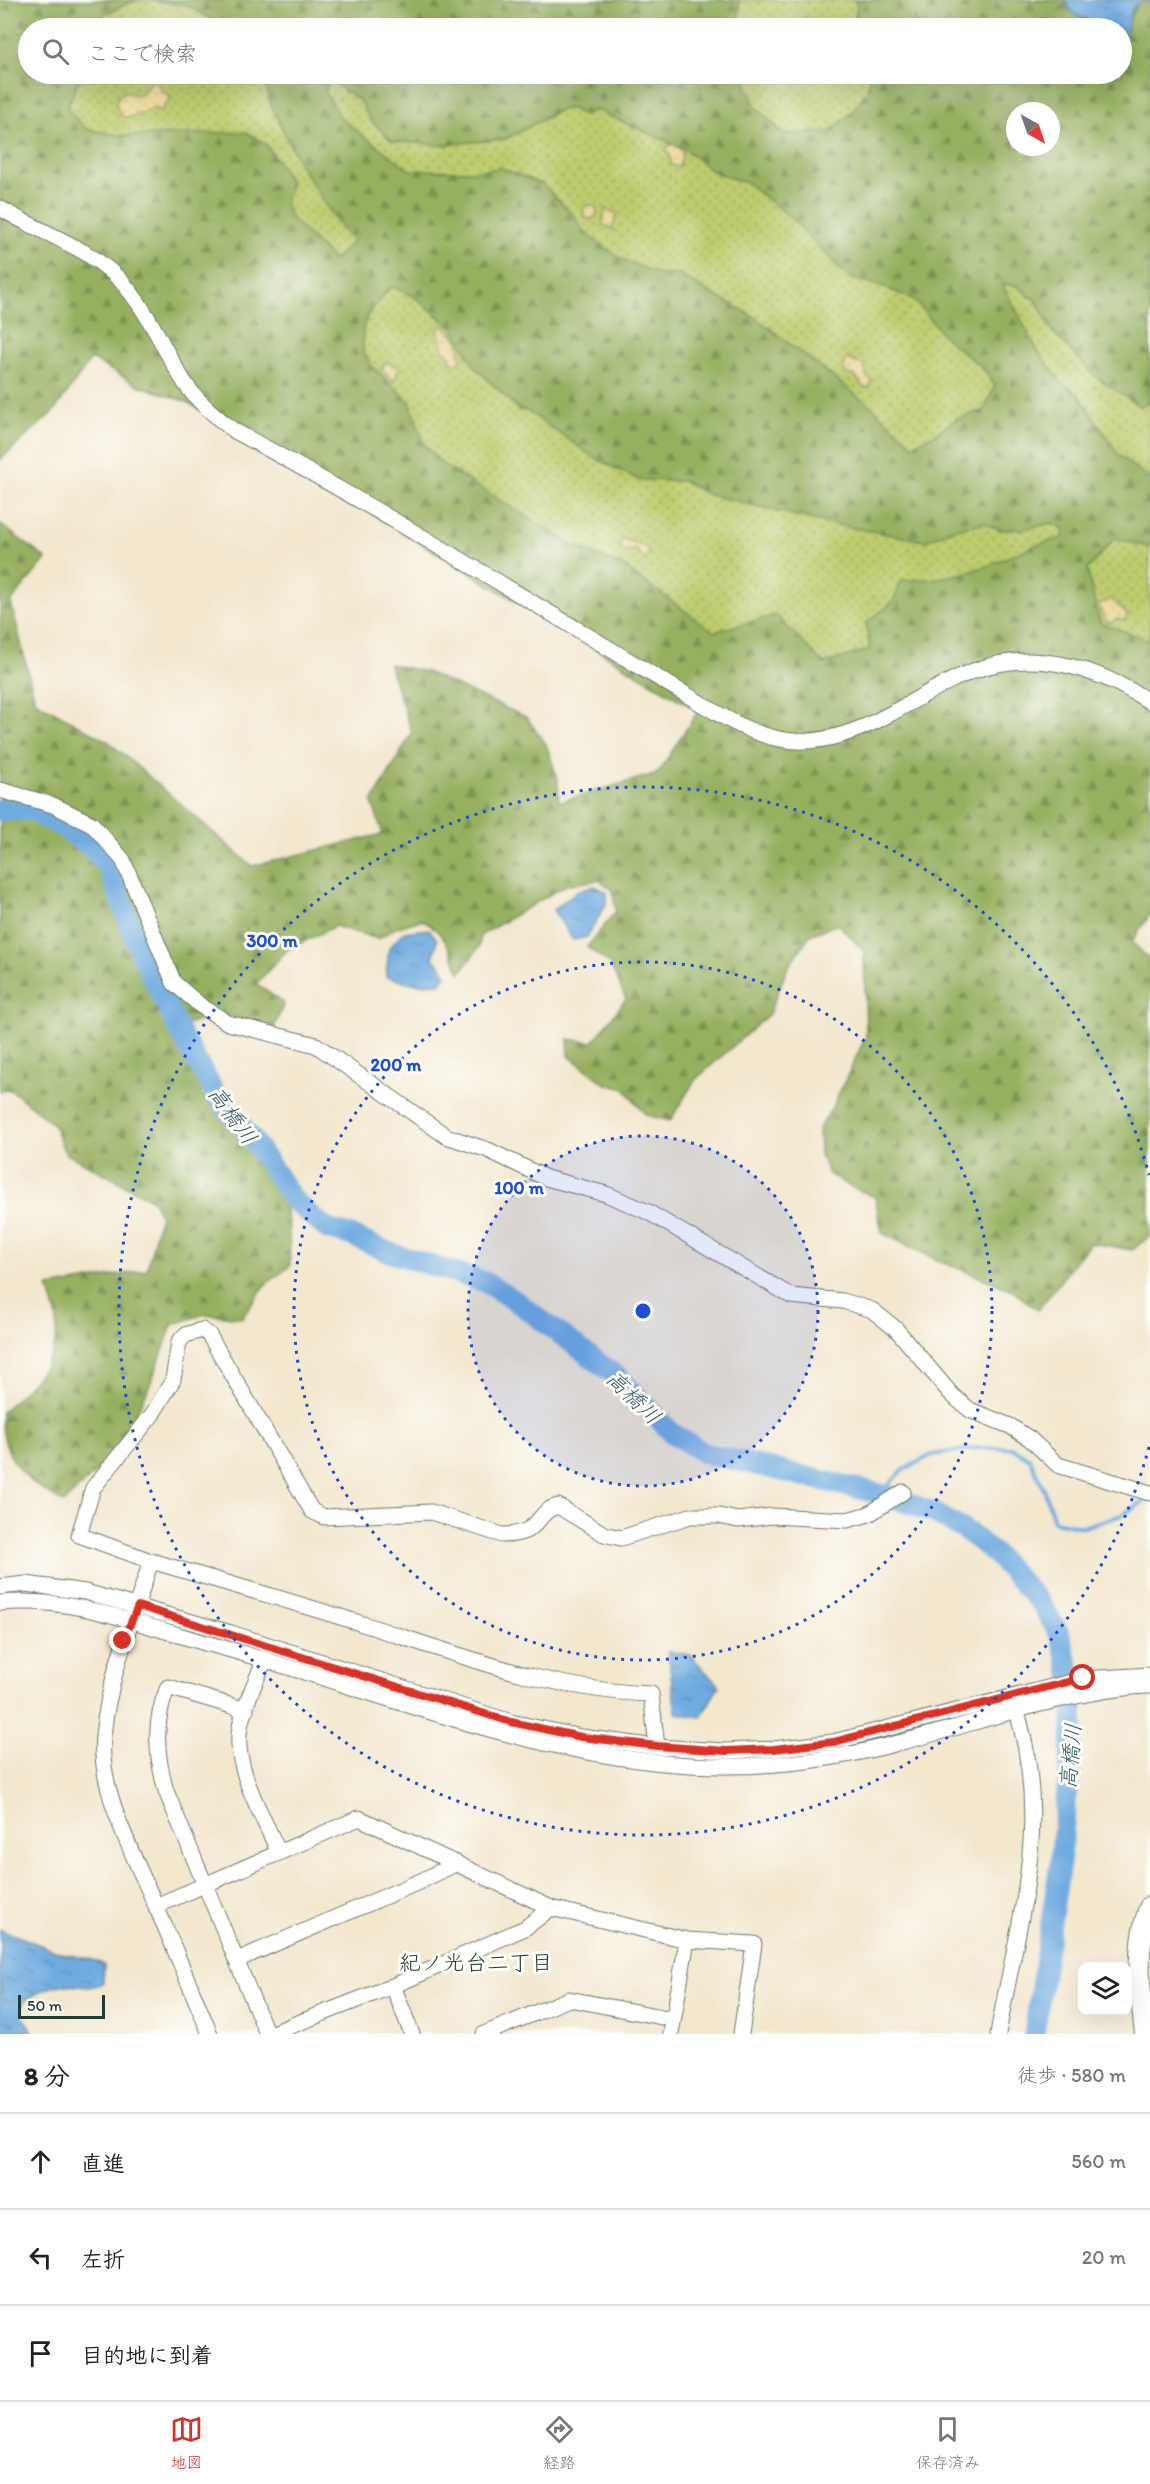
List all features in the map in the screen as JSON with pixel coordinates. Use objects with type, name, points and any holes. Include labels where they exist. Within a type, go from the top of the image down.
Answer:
[{"type":"main road","points":[[1145,2034],[1140,1990],[1140,1953],[1150,1906]]},
{"type":"street","points":[[0,208],[77,248],[121,281],[142,307],[188,388],[210,411],[233,430],[486,574],[743,728],[796,741],[836,737],[868,726],[958,678],[989,666],[1019,661],[1044,661],[1090,670],[1125,686],[1150,702]]},
{"type":"street","points":[[0,790],[53,805],[92,824],[111,843],[123,860],[174,983],[210,1012],[228,1023],[316,1045],[446,1136],[488,1150],[546,1178],[606,1194],[648,1212],[791,1296],[843,1300],[872,1310],[896,1329],[952,1395],[970,1410],[1023,1434],[1058,1465],[1148,1492]]},
{"type":"street","points":[[657,1746],[651,1694],[616,1693],[535,1678],[318,1610],[151,1561],[79,1535],[93,1488],[153,1415],[173,1380],[179,1342],[185,1335],[202,1330],[214,1344],[312,1511],[324,1517],[431,1512],[501,1534],[514,1535],[526,1532],[537,1525],[551,1508],[558,1506],[604,1534],[621,1538],[690,1516],[719,1516],[738,1520],[772,1516],[847,1520],[869,1514],[903,1492]]},
{"type":"street","points":[[151,1561],[138,1606],[130,1620],[109,1699],[103,1754],[114,1808],[210,2034]]},
{"type":"street","points":[[0,1587],[26,1584],[56,1587],[138,1606],[511,1722],[581,1737],[657,1746],[726,1751],[774,1749],[833,1742],[1015,1703]]},
{"type":"street","points":[[0,1603],[25,1600],[107,1612],[265,1658],[503,1734],[566,1749],[655,1762],[717,1765],[776,1763],[832,1757],[898,1743],[1039,1696],[1083,1678],[1150,1674]]},
{"type":"street","points":[[265,1658],[239,1730],[241,1761],[279,1853]]},
{"type":"street","points":[[1039,1696],[1084,1694],[1150,1686]]},
{"type":"street","points":[[246,1710],[168,1687],[160,1705],[157,1720],[160,1772],[165,1791],[268,2034],[393,1986],[525,1928],[551,1908]]},
{"type":"street","points":[[998,2034],[1033,1835],[1031,1773],[1015,1703]]},
{"type":"street","points":[[156,1906],[359,1818],[551,1908],[687,1940],[754,1944],[741,2034]]},
{"type":"street","points":[[237,1960],[411,1886],[457,1863]]},
{"type":"street","points":[[484,2034],[569,1999],[672,2027],[687,1940]]},
{"type":"street","points":[[393,1986],[412,2034]]},
{"type":"green space","points":[[0,0],[1150,0],[1150,695],[749,725],[55,149],[31,84],[1132,84],[1132,18],[18,18],[18,49]]},
{"type":"green space","points":[[0,0],[146,0],[134,1],[102,15],[101,18],[18,18],[18,84],[77,84],[67,109],[86,129],[124,136],[246,132],[266,144],[291,182],[285,202],[290,217],[334,260],[354,240],[341,228],[302,168],[271,106],[267,89],[262,84],[327,84],[326,93],[342,120],[410,170],[474,171],[501,168],[542,184],[574,216],[583,231],[620,258],[660,275],[676,274],[753,316],[872,407],[913,445],[935,434],[954,420],[984,410],[995,386],[982,367],[946,339],[915,300],[882,286],[849,278],[790,217],[747,183],[714,172],[686,150],[596,110],[583,115],[570,108],[560,110],[506,139],[441,145],[392,141],[371,121],[360,101],[335,84],[747,84],[755,106],[784,134],[829,132],[851,113],[868,89],[869,84],[1132,84],[1132,18],[1129,18],[1141,1],[1150,3],[1150,400],[1141,407],[1095,376],[1052,331],[1037,302],[1017,286],[1002,284],[1039,353],[1061,382],[1079,395],[1118,454],[1150,480],[1150,548],[1115,538],[1087,570],[1100,623],[1150,640],[1150,914],[1132,942],[1150,960],[1150,1236],[1132,1250],[1090,1243],[1038,1310],[1010,1289],[939,1261],[882,1233],[875,1197],[829,1174],[820,1155],[819,1128],[832,1108],[866,1036],[864,951],[838,924],[810,935],[788,967],[769,1014],[695,1080],[670,1121],[646,1115],[625,1089],[606,1084],[569,1056],[568,1039],[593,1042],[626,999],[610,964],[587,947],[616,911],[612,889],[599,880],[566,885],[481,935],[479,947],[460,973],[441,935],[421,920],[395,928],[378,939],[335,926],[287,950],[256,984],[284,1003],[274,1028],[230,1016],[184,1024],[222,1090],[277,1162],[289,1228],[290,1266],[265,1285],[242,1318],[205,1314],[172,1325],[144,1398],[126,1432],[99,1468],[64,1503],[38,1487],[18,1468],[11,1457],[3,1429],[2,1412],[40,1373],[53,1350],[57,1319],[48,1287],[147,1270],[160,1215],[153,1200],[65,1153],[53,1124],[11,1090],[0,1091],[0,524],[46,559],[11,602],[35,701],[109,742],[252,866],[383,834],[372,802],[412,733],[389,664],[426,672],[526,717],[546,744],[558,780],[559,802],[658,773],[698,711],[187,402],[138,385],[91,359],[54,411],[0,460]],"holes":[[[390,288],[397,288],[416,298],[454,329],[475,367],[519,410],[527,411],[597,459],[639,480],[685,481],[706,494],[827,523],[925,541],[958,528],[983,523],[1002,530],[1024,529],[1053,523],[1064,529],[1063,538],[1043,543],[984,567],[954,576],[902,580],[893,602],[866,623],[870,649],[824,664],[776,615],[714,632],[623,566],[572,545],[443,465],[424,444],[410,402],[371,365],[363,351],[363,328],[367,316]]]},
{"type":"green space","points":[[152,0],[739,0],[739,18],[209,18],[189,6]]},
{"type":"green space","points":[[857,0],[1065,0],[1068,8],[1091,18],[856,18]]},
{"type":"sand","points":[[150,84],[158,84],[162,92],[171,96],[161,111],[153,108],[135,116],[127,117],[120,114],[115,105],[119,96],[125,92],[140,96]]},
{"type":"sand","points":[[674,144],[683,152],[679,167],[671,165],[670,155],[666,152],[668,146]]},
{"type":"sand","points":[[587,205],[593,205],[597,212],[593,219],[587,219],[583,215],[583,209]]},
{"type":"sand","points":[[605,209],[617,214],[612,229],[603,225]]},
{"type":"sand","points":[[442,325],[458,340],[461,360],[457,363],[451,362],[450,356],[443,351],[443,343],[437,332]]},
{"type":"sand","points":[[847,359],[864,365],[867,377],[872,381],[869,388],[863,387],[855,376],[847,374],[843,368]]},
{"type":"sand","points":[[387,362],[399,368],[394,381],[381,368]]},
{"type":"sand","points":[[623,539],[647,547],[649,555],[644,558],[635,549],[624,551],[619,546]]},
{"type":"sand","points":[[1110,599],[1127,615],[1125,620],[1117,619],[1111,623],[1106,621],[1098,605]]},
{"type":"water","points":[[1065,0],[1150,0],[1150,3],[1141,1],[1132,9],[1130,18],[1080,18]]},
{"type":"water","points":[[595,886],[607,892],[607,902],[587,937],[573,940],[553,910],[577,891]]},
{"type":"water","points":[[429,929],[437,940],[433,959],[443,968],[446,975],[440,983],[417,984],[386,977],[389,948],[404,932]]},
{"type":"water","points":[[668,1651],[690,1655],[719,1686],[701,1717],[676,1713]]},
{"type":"water","points":[[0,1930],[64,1954],[104,1965],[103,1982],[88,1987],[60,1985],[42,1991],[24,2001],[21,2014],[34,2034],[0,2034]]},
{"type":"waterway","name":"高橋川","points":[[0,810],[31,810],[66,829],[89,846],[108,866],[141,954],[182,1036],[217,1096],[253,1140],[295,1202],[327,1229],[350,1235],[388,1252],[485,1282],[517,1302],[619,1378],[672,1433],[704,1453],[881,1494],[933,1512],[968,1532],[997,1556],[1042,1605],[1060,1635],[1073,1681],[1073,1728],[1060,1863],[1034,2034]]},
{"type":"waterway","points":[[881,1494],[901,1471],[932,1455],[976,1448],[1012,1448],[1030,1459],[1045,1492],[1054,1521],[1083,1527],[1122,1515],[1149,1498]]},
{"type":"district","name":"紀ノ光台二丁目","points":[[476,1962]]},
{"type":"route","points":[[123,1641],[130,1620],[138,1606],[231,1633],[511,1722],[581,1737],[726,1751],[774,1749],[833,1742],[1083,1678]]}]
